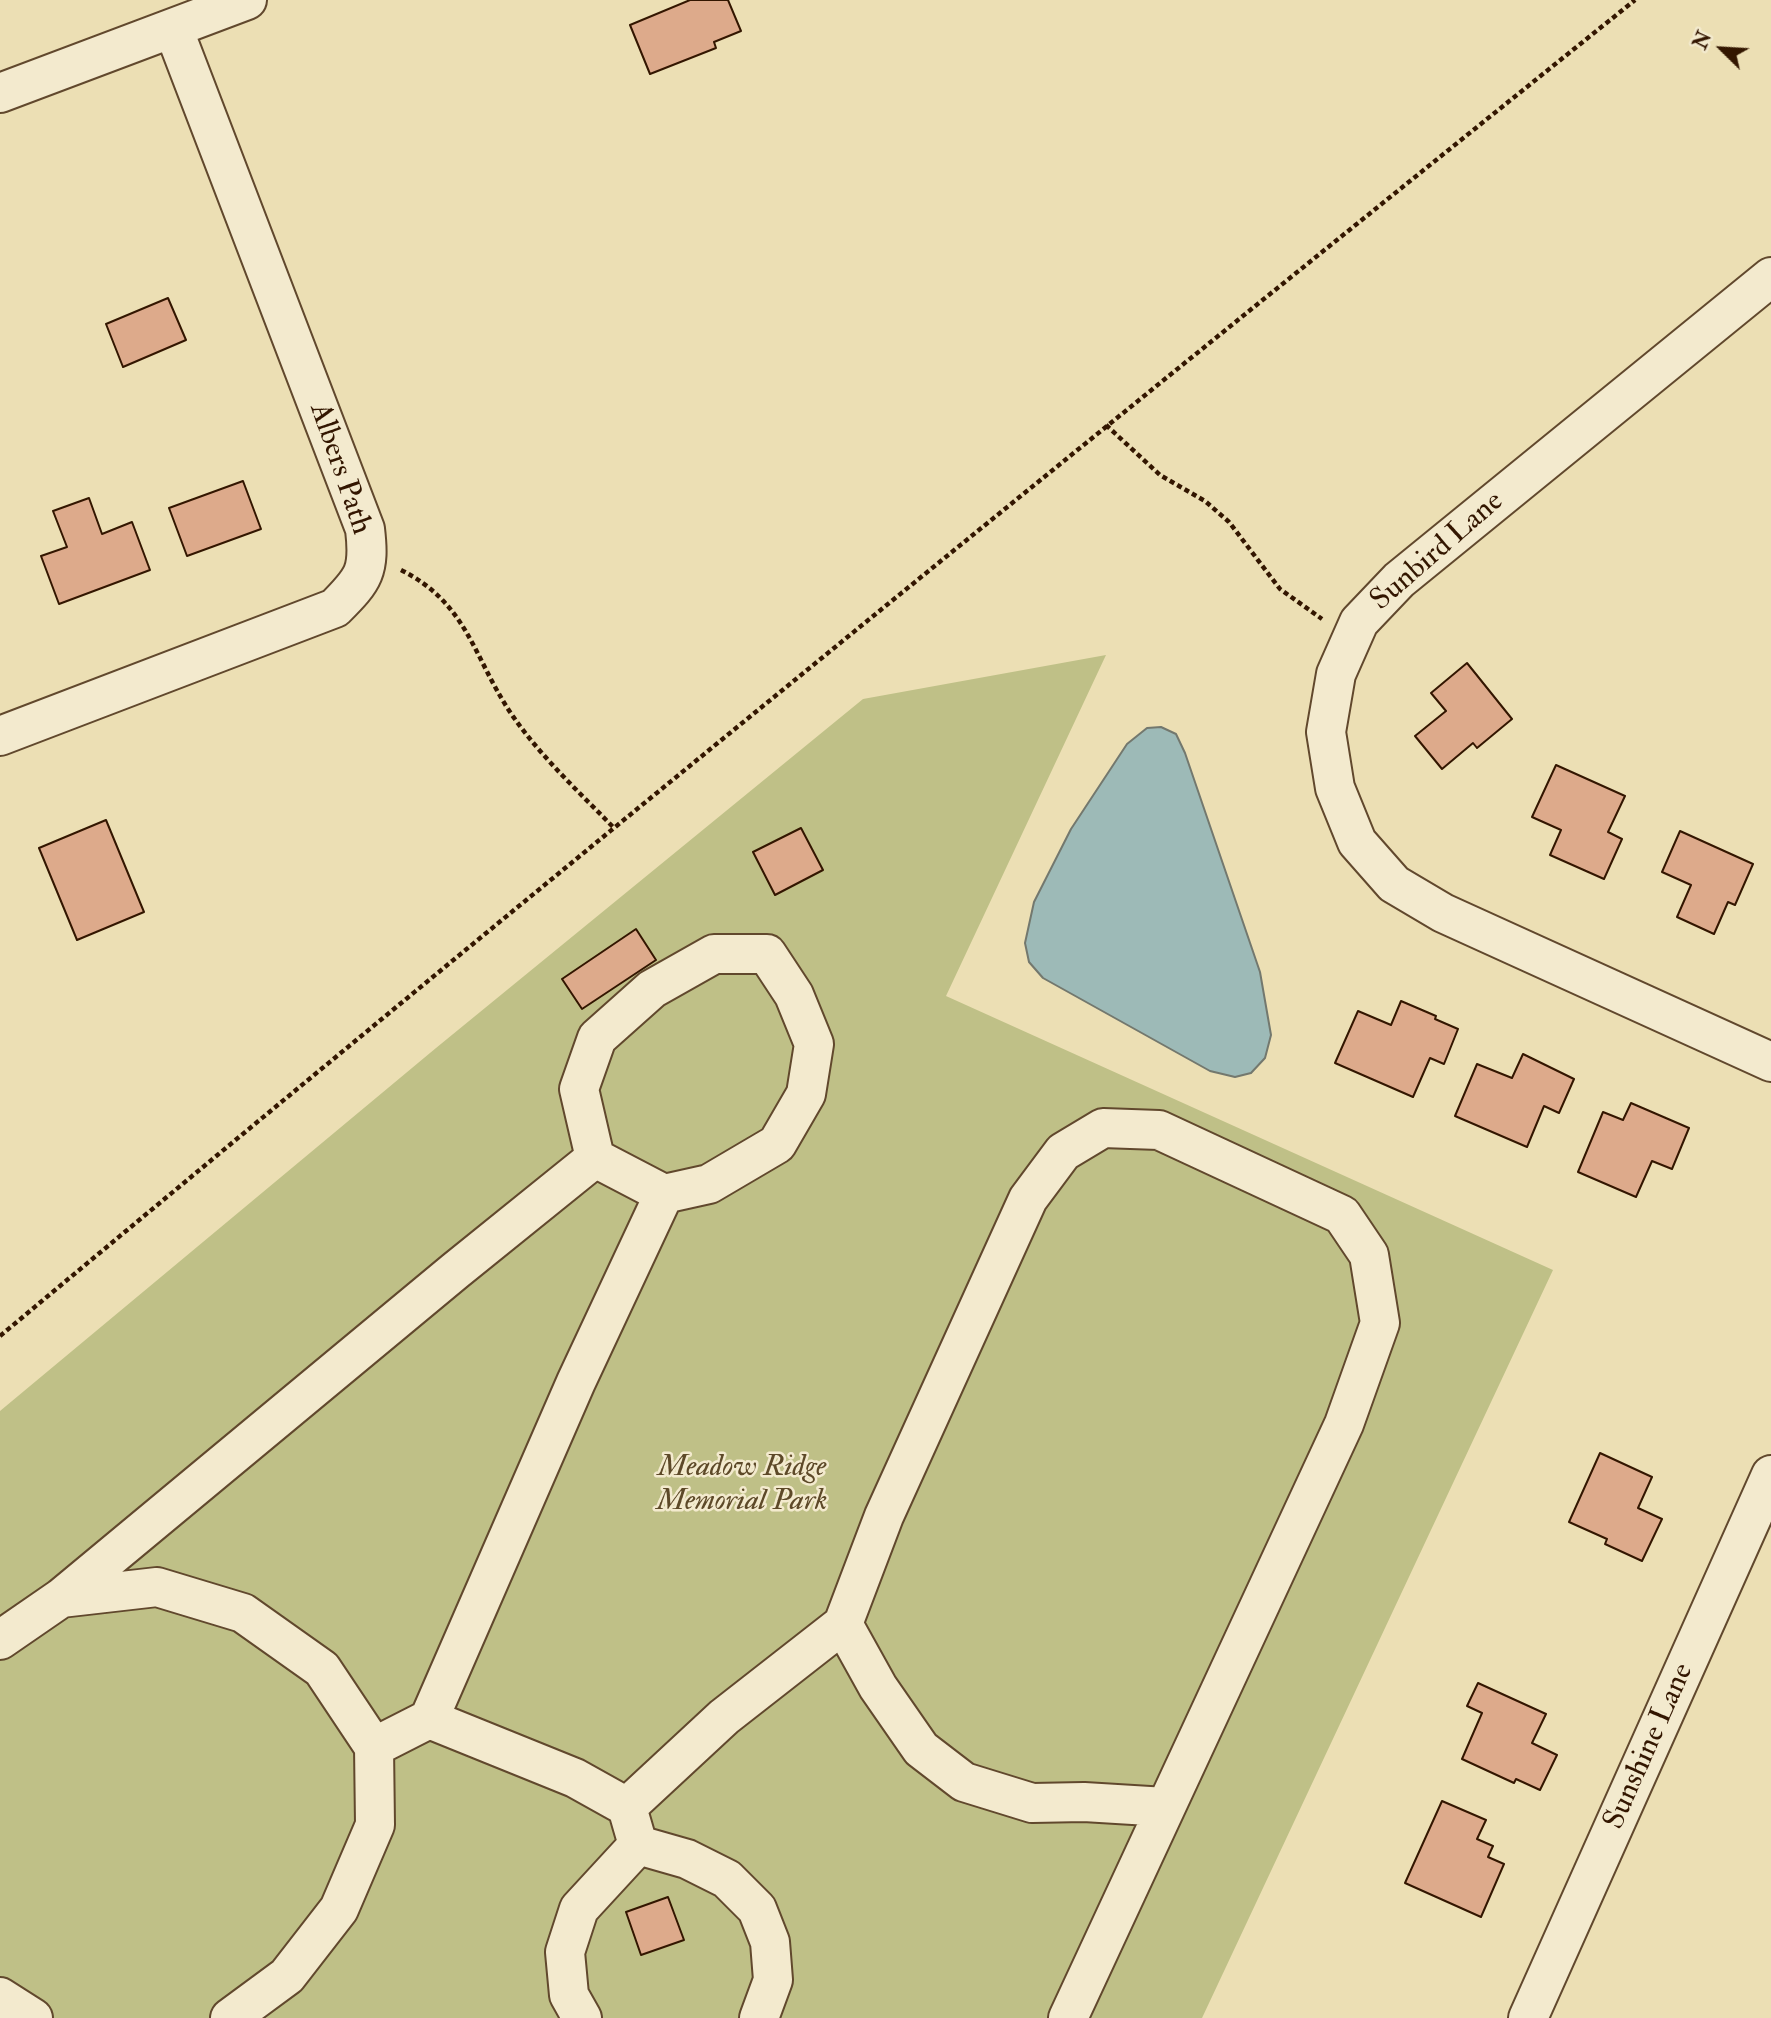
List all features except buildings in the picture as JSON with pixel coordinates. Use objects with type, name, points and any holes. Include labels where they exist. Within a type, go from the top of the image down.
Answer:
[{"type":"street","points":[[0,93],[247,0]]},
{"type":"street","name":"Albers Path","points":[[0,736],[335,608],[358,585],[368,556],[365,529],[173,27]]},
{"type":"street","name":"Sunbird Lane","points":[[1771,277],[1399,580],[1359,622],[1336,674],[1326,732],[1335,788],[1357,842],[1394,884],[1443,913],[1771,1062]]},
{"type":"street","points":[[714,954],[767,954],[794,995],[814,1044],[806,1094],[777,1144],[709,1184],[664,1194],[595,1158],[579,1089],[597,1038],[652,989],[714,954]]},
{"type":"street","points":[[627,1807],[724,1717],[843,1624],[884,1516],[1028,1199],[1063,1152],[1103,1128],[1159,1129],[1342,1215],[1369,1255],[1380,1323],[1344,1424],[1069,2018]]},
{"type":"street","points":[[0,1640],[61,1598],[595,1158]]},
{"type":"street","points":[[374,1747],[429,1719],[576,1382],[664,1194]]},
{"type":"street","name":"Sunshine Lane","points":[[1528,2018],[1771,1475]]},
{"type":"street","points":[[61,1598],[157,1587],[243,1613],[322,1669],[374,1747],[374,1825],[339,1909],[287,1976],[230,2018]]},
{"type":"street","points":[[843,1624],[878,1687],[921,1749],[964,1782],[1032,1803],[1084,1802],[1166,1807]]},
{"type":"street","points":[[429,1719],[575,1778],[627,1807],[639,1845]]},
{"type":"street","points":[[582,2018],[569,1995],[565,1952],[579,1909],[639,1845]]},
{"type":"street","points":[[639,1845],[687,1859],[727,1878],[757,1909],[770,1942],[773,1980],[759,2018]]},
{"type":"street","points":[[0,1997],[33,2018]]},
{"type":"path","points":[[0,1336],[1106,425],[1635,0]]},
{"type":"path","points":[[1106,425],[1160,475],[1205,500],[1228,522],[1280,589],[1322,619]]},
{"type":"path","points":[[368,556],[420,579],[441,597],[463,625],[510,711],[549,761],[614,828]]},
{"type":"green space","name":"Meadow Ridge Memorial Park","points":[[1106,655],[946,996],[1553,1270],[1202,2018],[0,2018],[0,1411],[436,1048],[863,699]]},
{"type":"water","points":[[1161,727],[1176,734],[1185,753],[1260,972],[1271,1035],[1265,1058],[1251,1073],[1235,1077],[1210,1071],[1043,978],[1029,962],[1025,943],[1034,902],[1071,829],[1127,744],[1147,728]]}]
